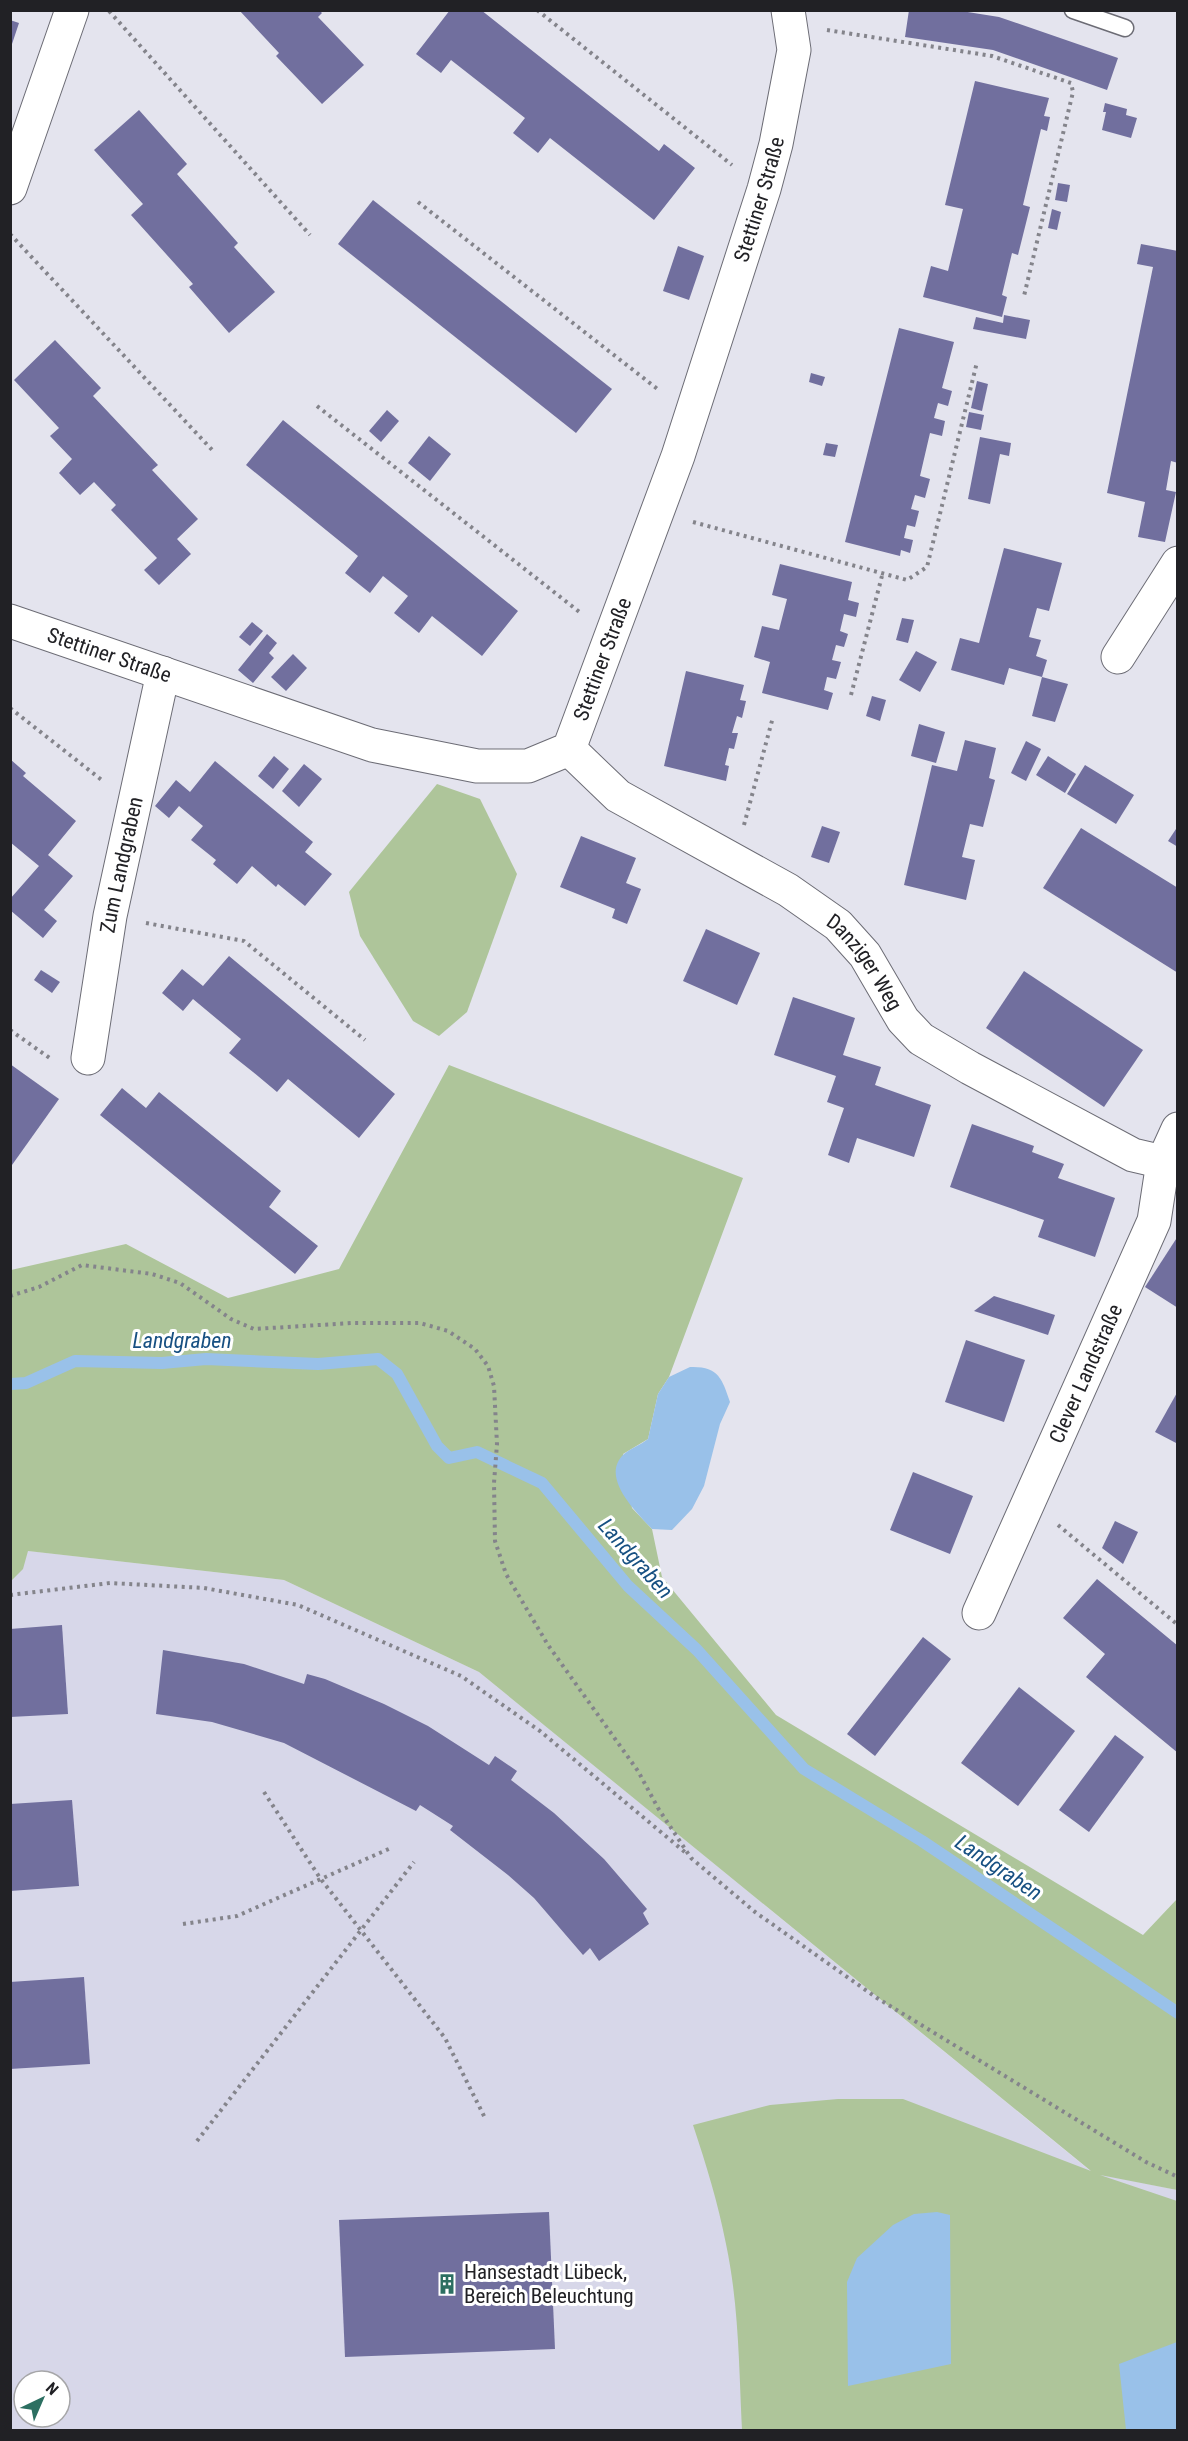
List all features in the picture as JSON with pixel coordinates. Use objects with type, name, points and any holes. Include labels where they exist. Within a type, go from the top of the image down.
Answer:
[{"type":"street","points":[[10,188],[72,10]]},
{"type":"street","name":"Stettiner Straße","points":[[10,621],[372,745],[477,766],[528,766],[569,749],[691,416],[764,189],[776,144],[794,50],[789,18]]},
{"type":"street","points":[[1118,657],[1178,563]]},
{"type":"street","name":"Zum Landgraben","points":[[72,1061],[110,916],[163,672]]},
{"type":"street","name":"Danziger Weg","points":[[569,749],[618,796],[788,890],[838,925],[864,955],[903,1020],[921,1039],[970,1068],[1133,1155],[1163,1162]]},
{"type":"street","name":"Clever Landstraße","points":[[979,1613],[1154,1221],[1163,1162],[1178,1128]]},
{"type":"lane","points":[[1073,10],[1125,28]]},
{"type":"path","points":[[109,10],[310,235]]},
{"type":"path","points":[[537,10],[764,189]]},
{"type":"path","points":[[789,18],[992,56],[1071,83],[1073,92],[1024,296]]},
{"type":"path","points":[[418,202],[691,416]]},
{"type":"path","points":[[10,234],[215,453]]},
{"type":"path","points":[[657,513],[907,580],[927,567],[976,362]]},
{"type":"path","points":[[317,406],[611,637]]},
{"type":"path","points":[[851,695],[883,572]]},
{"type":"path","points":[[10,708],[134,806]]},
{"type":"path","points":[[714,849],[743,829],[773,717]]},
{"type":"path","points":[[110,916],[244,941],[365,1040]]},
{"type":"path","points":[[10,1030],[72,1061]]},
{"type":"path","points":[[10,1296],[39,1287],[82,1265],[152,1274],[180,1283],[231,1319],[254,1329],[352,1323],[420,1323],[447,1331],[475,1348],[488,1366],[494,1386],[497,1443],[494,1483],[495,1541],[506,1574],[548,1645],[638,1771],[658,1808],[691,1858]]},
{"type":"path","points":[[1031,1499],[1062,1529],[1178,1625]]},
{"type":"path","points":[[10,1595],[110,1583],[204,1588],[298,1605],[461,1676],[540,1731],[755,1912],[877,1998],[1146,2162],[1178,2177]]},
{"type":"path","points":[[264,1792],[320,1878],[445,2038],[486,2120]]},
{"type":"path","points":[[183,1924],[237,1916],[391,1848]]},
{"type":"path","points":[[197,2141],[414,1862]]},
{"type":"shaded area","points":[[11,1549],[284,1580],[479,1672],[1093,2173],[1177,2190],[1177,2430],[11,2430]]},
{"type":"green space","points":[[437,784],[480,799],[517,874],[467,1012],[439,1036],[413,1021],[360,936],[349,892]]},
{"type":"green space","points":[[449,1065],[743,1178],[669,1377],[658,1394],[648,1439],[623,1454],[632,1508],[652,1529],[662,1577],[776,1715],[1143,1935],[1177,1899],[1177,2190],[1100,2175],[1177,2201],[1177,2430],[742,2430],[734,2290],[723,2229],[693,2125],[770,2105],[838,2099],[903,2099],[1091,2171],[479,1672],[284,1580],[28,1551],[23,1569],[11,1581],[11,1270],[126,1244],[228,1298],[339,1269]]},
{"type":"water","points":[[690,1367],[707,1369],[718,1375],[730,1402],[720,1424],[704,1486],[692,1509],[672,1530],[652,1529],[623,1494],[618,1484],[617,1463],[624,1454],[648,1439],[658,1394],[669,1377]]},
{"type":"water","points":[[937,2212],[950,2215],[951,2364],[848,2386],[847,2282],[857,2258],[893,2225],[914,2214]]},
{"type":"water","points":[[1177,2342],[1177,2430],[1126,2430],[1119,2364]]},
{"type":"building","points":[[239,10],[319,10],[322,13],[318,17],[364,65],[322,104],[276,56],[279,53]]},
{"type":"building","points":[[450,10],[481,10],[659,151],[664,144],[695,168],[654,220],[550,138],[538,153],[513,133],[525,118],[451,60],[441,73],[416,54]]},
{"type":"building","points":[[909,10],[955,10],[999,17],[1118,58],[1107,90],[993,50],[905,37]]},
{"type":"building","points":[[10,20],[19,23],[11,47],[10,47]]},
{"type":"building","points":[[975,81],[1049,98],[1044,116],[1050,117],[1047,131],[1041,129],[1023,205],[1030,207],[1018,255],[1012,253],[1002,295],[1007,297],[1002,317],[923,297],[931,266],[948,271],[963,209],[945,205]]},
{"type":"building","points":[[1105,103],[1127,109],[1126,115],[1137,118],[1131,138],[1102,130],[1106,112],[1103,112]]},
{"type":"building","points":[[139,110],[187,164],[177,174],[238,243],[234,247],[275,292],[229,333],[189,287],[193,284],[131,215],[143,204],[94,150]]},
{"type":"building","points":[[1058,183],[1070,185],[1067,202],[1055,200]]},
{"type":"building","points":[[373,200],[612,389],[576,433],[338,244]]},
{"type":"building","points":[[1052,209],[1061,212],[1057,230],[1048,228]]},
{"type":"building","points":[[1141,244],[1178,251],[1178,463],[1171,461],[1166,490],[1176,492],[1165,542],[1138,537],[1145,502],[1107,493],[1153,267],[1137,264]]},
{"type":"building","points":[[678,246],[704,256],[689,300],[663,291]]},
{"type":"building","points":[[1004,315],[1030,320],[1026,339],[973,329],[976,317],[1003,323]]},
{"type":"building","points":[[899,328],[954,342],[942,388],[952,391],[948,406],[938,403],[934,418],[945,421],[942,436],[930,433],[920,476],[930,479],[925,498],[915,495],[911,509],[919,511],[915,527],[907,525],[904,538],[913,540],[910,553],[901,550],[900,556],[845,542]]},
{"type":"building","points":[[55,340],[101,388],[93,396],[158,465],[152,470],[198,519],[177,539],[191,554],[159,585],[144,570],[157,558],[111,510],[116,505],[94,482],[80,495],[59,473],[72,459],[50,436],[59,428],[14,380]]},
{"type":"building","points":[[811,373],[825,377],[822,386],[809,382]]},
{"type":"building","points":[[977,381],[988,384],[982,411],[971,408]]},
{"type":"building","points":[[387,410],[399,421],[381,442],[369,431]]},
{"type":"building","points":[[969,412],[984,415],[981,430],[966,427]]},
{"type":"building","points":[[283,420],[518,611],[482,656],[432,616],[419,633],[394,613],[408,596],[383,576],[370,593],[345,573],[358,556],[246,465]]},
{"type":"building","points":[[429,436],[451,454],[430,481],[408,463]]},
{"type":"building","points":[[980,437],[1011,443],[1009,456],[1000,454],[990,504],[968,499]]},
{"type":"building","points":[[826,443],[838,445],[835,457],[823,455]]},
{"type":"building","points":[[1004,548],[1062,563],[1049,611],[1037,608],[1029,637],[1041,640],[1036,656],[1047,660],[1042,677],[1009,668],[1004,685],[951,670],[960,638],[979,643]]},
{"type":"building","points":[[780,564],[852,582],[848,600],[859,603],[856,617],[844,614],[840,631],[848,634],[844,647],[836,645],[832,660],[841,662],[836,679],[827,677],[824,690],[833,693],[828,710],[762,693],[770,662],[754,657],[762,626],[779,630],[787,599],[772,595]]},
{"type":"building","points":[[902,618],[914,620],[908,643],[896,640]]},
{"type":"building","points":[[252,622],[263,631],[250,646],[239,637]]},
{"type":"building","points":[[267,634],[277,643],[269,653],[274,658],[253,683],[238,670]]},
{"type":"building","points":[[916,651],[937,662],[920,692],[899,680]]},
{"type":"building","points":[[293,654],[307,668],[286,691],[271,677]]},
{"type":"building","points":[[686,671],[744,685],[740,700],[746,701],[742,718],[737,716],[732,733],[738,733],[734,749],[729,748],[725,765],[729,766],[726,781],[664,766]]},
{"type":"building","points":[[1042,677],[1068,684],[1055,722],[1032,716]]},
{"type":"building","points":[[872,696],[886,700],[880,721],[866,716]]},
{"type":"building","points":[[919,724],[945,732],[936,763],[911,756]]},
{"type":"building","points":[[965,740],[996,748],[989,778],[995,780],[983,827],[970,824],[962,857],[975,860],[966,900],[904,885],[932,765],[957,771]]},
{"type":"building","points":[[1026,741],[1041,749],[1026,781],[1011,773]]},
{"type":"building","points":[[274,756],[289,769],[273,789],[258,776]]},
{"type":"building","points":[[1048,756],[1076,774],[1065,793],[1036,775]]},
{"type":"building","points":[[10,759],[26,773],[23,776],[76,821],[48,855],[73,876],[44,910],[57,921],[43,938],[10,910],[10,899],[39,866],[10,842]]},
{"type":"building","points":[[215,761],[313,842],[305,852],[332,874],[305,906],[278,884],[276,887],[252,866],[237,884],[213,864],[216,860],[191,840],[203,826],[179,806],[169,818],[155,806],[176,780],[190,792]]},
{"type":"building","points":[[304,764],[322,779],[299,807],[282,791]]},
{"type":"building","points":[[1085,765],[1134,795],[1116,824],[1067,794]]},
{"type":"building","points":[[822,826],[840,832],[829,863],[811,857]]},
{"type":"building","points":[[1178,826],[1178,847],[1168,841]]},
{"type":"building","points":[[1081,828],[1178,888],[1178,973],[1043,888]]},
{"type":"building","points":[[581,836],[636,858],[626,883],[641,889],[627,924],[612,918],[615,909],[560,887]]},
{"type":"building","points":[[706,929],[760,953],[737,1005],[683,981]]},
{"type":"building","points":[[229,956],[395,1094],[359,1138],[288,1079],[277,1092],[229,1053],[241,1039],[193,999],[183,1011],[162,993],[182,969],[203,986]]},
{"type":"building","points":[[41,970],[60,982],[52,993],[34,980]]},
{"type":"building","points":[[1024,971],[1143,1050],[1104,1107],[986,1028]]},
{"type":"building","points":[[793,997],[855,1018],[843,1055],[881,1067],[875,1085],[931,1105],[914,1157],[857,1138],[849,1163],[828,1155],[844,1108],[827,1102],[836,1076],[774,1055]]},
{"type":"building","points":[[10,1064],[59,1099],[12,1165],[10,1164]]},
{"type":"building","points":[[122,1088],[146,1108],[159,1092],[281,1191],[269,1207],[318,1246],[295,1274],[100,1115]]},
{"type":"building","points":[[972,1124],[1034,1146],[1032,1152],[1064,1164],[1058,1178],[1115,1198],[1095,1257],[1038,1237],[1044,1220],[950,1187]]},
{"type":"building","points":[[1178,1236],[1178,1308],[1145,1287]]},
{"type":"building","points":[[994,1296],[1055,1315],[1048,1335],[974,1311]]},
{"type":"building","points":[[966,1340],[1025,1360],[1004,1422],[945,1402]]},
{"type":"building","points":[[1178,1391],[1178,1444],[1155,1432]]},
{"type":"building","points":[[913,1472],[973,1496],[950,1554],[890,1530]]},
{"type":"building","points":[[1115,1521],[1138,1532],[1123,1564],[1102,1548]]},
{"type":"building","points":[[1097,1579],[1178,1646],[1178,1753],[1086,1677],[1105,1654],[1063,1618]]},
{"type":"building","points":[[62,1625],[68,1714],[10,1717],[10,1629]]},
{"type":"building","points":[[923,1637],[951,1659],[875,1756],[847,1734]]},
{"type":"building","points":[[163,1650],[244,1664],[304,1684],[307,1674],[325,1679],[428,1726],[489,1765],[495,1756],[517,1771],[511,1780],[554,1813],[604,1859],[647,1909],[643,1913],[649,1924],[599,1961],[590,1948],[583,1955],[534,1898],[450,1830],[453,1826],[420,1805],[416,1811],[284,1743],[212,1722],[156,1714]]},
{"type":"building","points":[[1019,1687],[1075,1731],[1018,1806],[961,1763]]},
{"type":"building","points":[[1115,1735],[1144,1757],[1089,1832],[1059,1810]]},
{"type":"building","points":[[72,1800],[79,1886],[10,1891],[10,1804]]},
{"type":"building","points":[[84,1977],[90,2064],[10,2069],[10,1982]]},
{"type":"building","name":"Hansestadt Lübeck, Bereich Beleuchtung","points":[[549,2212],[555,2349],[345,2357],[339,2220]]},
{"type":"waterway","name":"Landgraben","points":[[10,1384],[26,1383],[75,1361],[162,1363],[206,1359],[318,1364],[378,1359],[397,1374],[437,1446],[449,1458],[477,1452],[542,1483],[628,1586],[697,1650],[804,1769],[922,1841],[1178,2013]]},
{"type":"place","name":"Hansestadt Lübeck, Bereich Beleuchtung","points":[[447,2284]]}]
